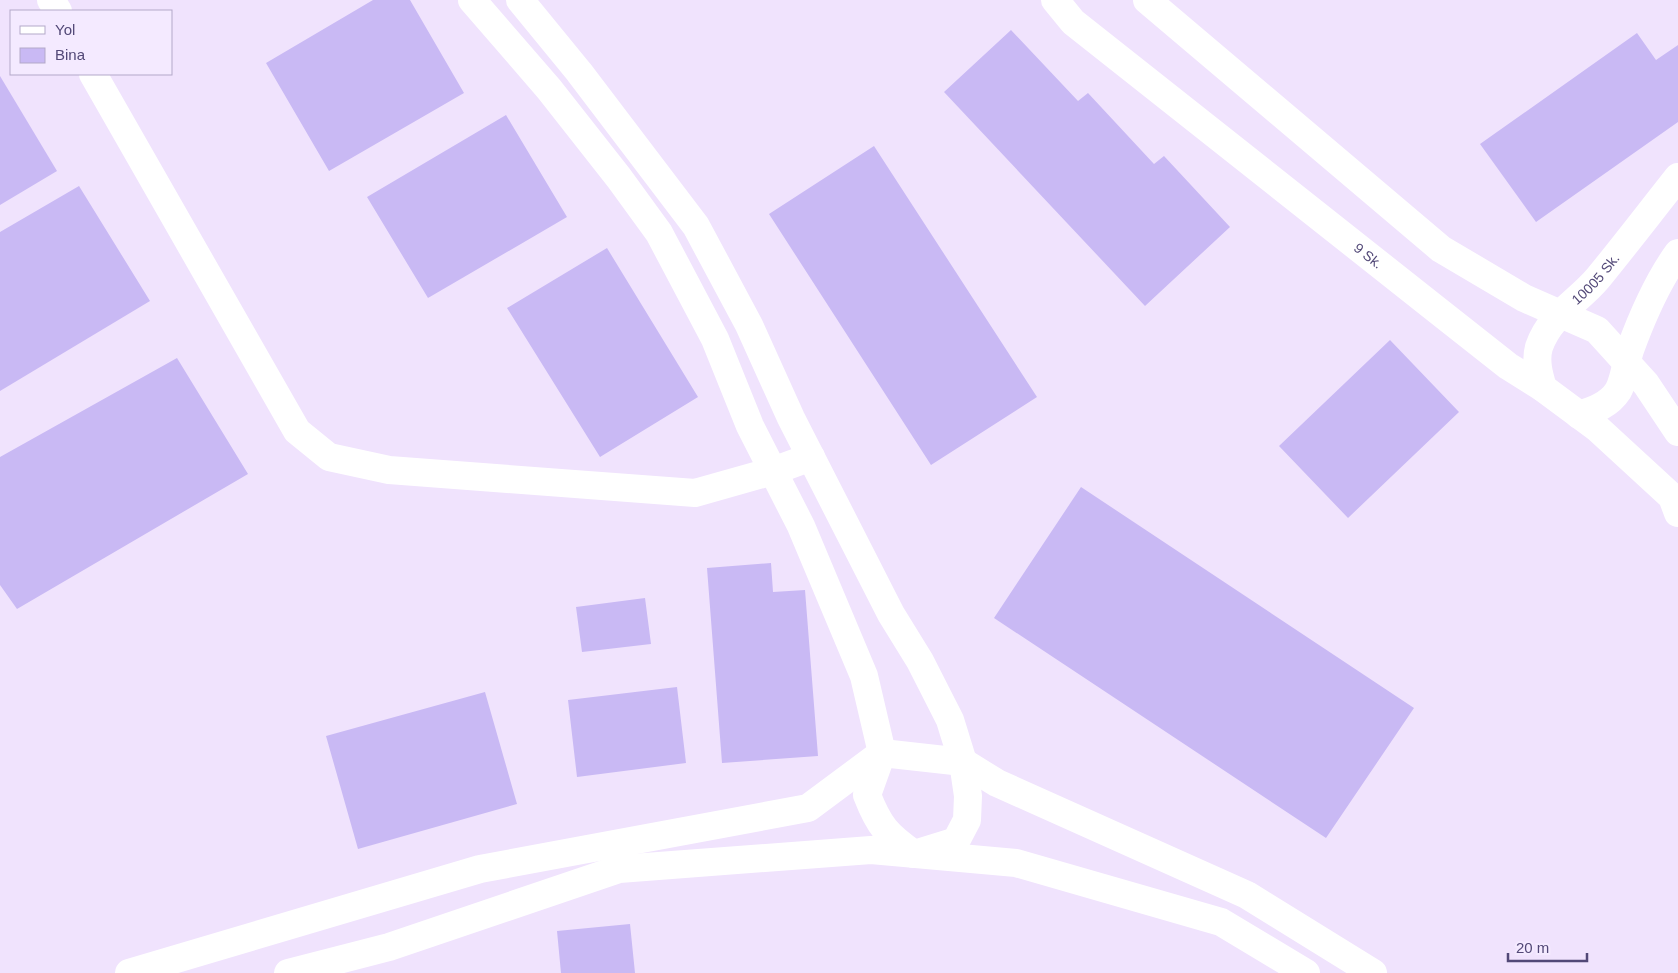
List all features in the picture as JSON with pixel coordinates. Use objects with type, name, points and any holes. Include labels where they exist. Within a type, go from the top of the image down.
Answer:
[{"type":"street","points":[[472,0],[549,89],[619,178],[659,233],[715,339],[750,426],[801,526],[864,676],[882,753],[867,795],[876,817],[892,838],[914,854]]},
{"type":"street","points":[[520,0],[579,72],[696,226],[749,325],[791,418],[891,614],[920,661],[946,712],[963,762],[968,796],[967,820],[956,841],[914,854]]},
{"type":"street","name":"9 Sk.","points":[[1055,0],[1073,22],[1437,310],[1508,366],[1544,388],[1597,428],[1672,497],[1678,513]]},
{"type":"street","points":[[1147,0],[1441,249],[1524,298],[1597,330],[1646,384],[1678,432]]},
{"type":"street","points":[[94,75],[296,431],[329,457],[389,470],[695,493],[773,471],[811,457]]},
{"type":"street","name":"10005 Sk.","points":[[1544,388],[1537,369],[1539,348],[1559,314],[1596,281],[1678,177]]},
{"type":"street","points":[[1579,415],[1597,409],[1609,402],[1619,390],[1626,362],[1649,304],[1668,267],[1678,253]]},
{"type":"street","points":[[129,973],[480,869],[808,808],[882,753],[963,762],[996,783],[1247,895],[1373,973]]},
{"type":"street","points":[[288,973],[389,947],[619,869],[870,850],[1016,863],[1221,922],[1306,973]]},
{"type":"building","points":[[373,0],[410,0],[464,93],[329,171],[266,63]]},
{"type":"building","points":[[1011,30],[1078,101],[1088,93],[1154,164],[1164,156],[1230,227],[1145,306],[944,92]]},
{"type":"building","points":[[1637,33],[1656,60],[1678,45],[1678,122],[1536,222],[1480,144]]},
{"type":"building","points":[[0,76],[57,171],[0,205]]},
{"type":"building","points":[[506,115],[567,217],[428,298],[367,197]]},
{"type":"building","points":[[874,146],[1037,397],[931,465],[769,214]]},
{"type":"building","points":[[79,186],[150,301],[0,391],[0,232]]},
{"type":"building","points":[[607,248],[698,397],[600,457],[507,308]]},
{"type":"building","points":[[1390,340],[1459,412],[1348,518],[1279,446]]},
{"type":"building","points":[[177,358],[248,474],[17,609],[0,585],[0,457]]},
{"type":"building","points":[[1081,487],[1414,708],[1326,838],[994,618]]},
{"type":"building","points":[[771,563],[773,592],[805,590],[818,756],[722,763],[707,568]]},
{"type":"building","points":[[645,598],[651,644],[582,652],[576,607]]},
{"type":"building","points":[[677,687],[686,763],[577,777],[568,700]]},
{"type":"building","points":[[485,692],[517,804],[358,849],[326,736]]},
{"type":"building","points":[[630,924],[635,973],[561,973],[557,931]]}]
